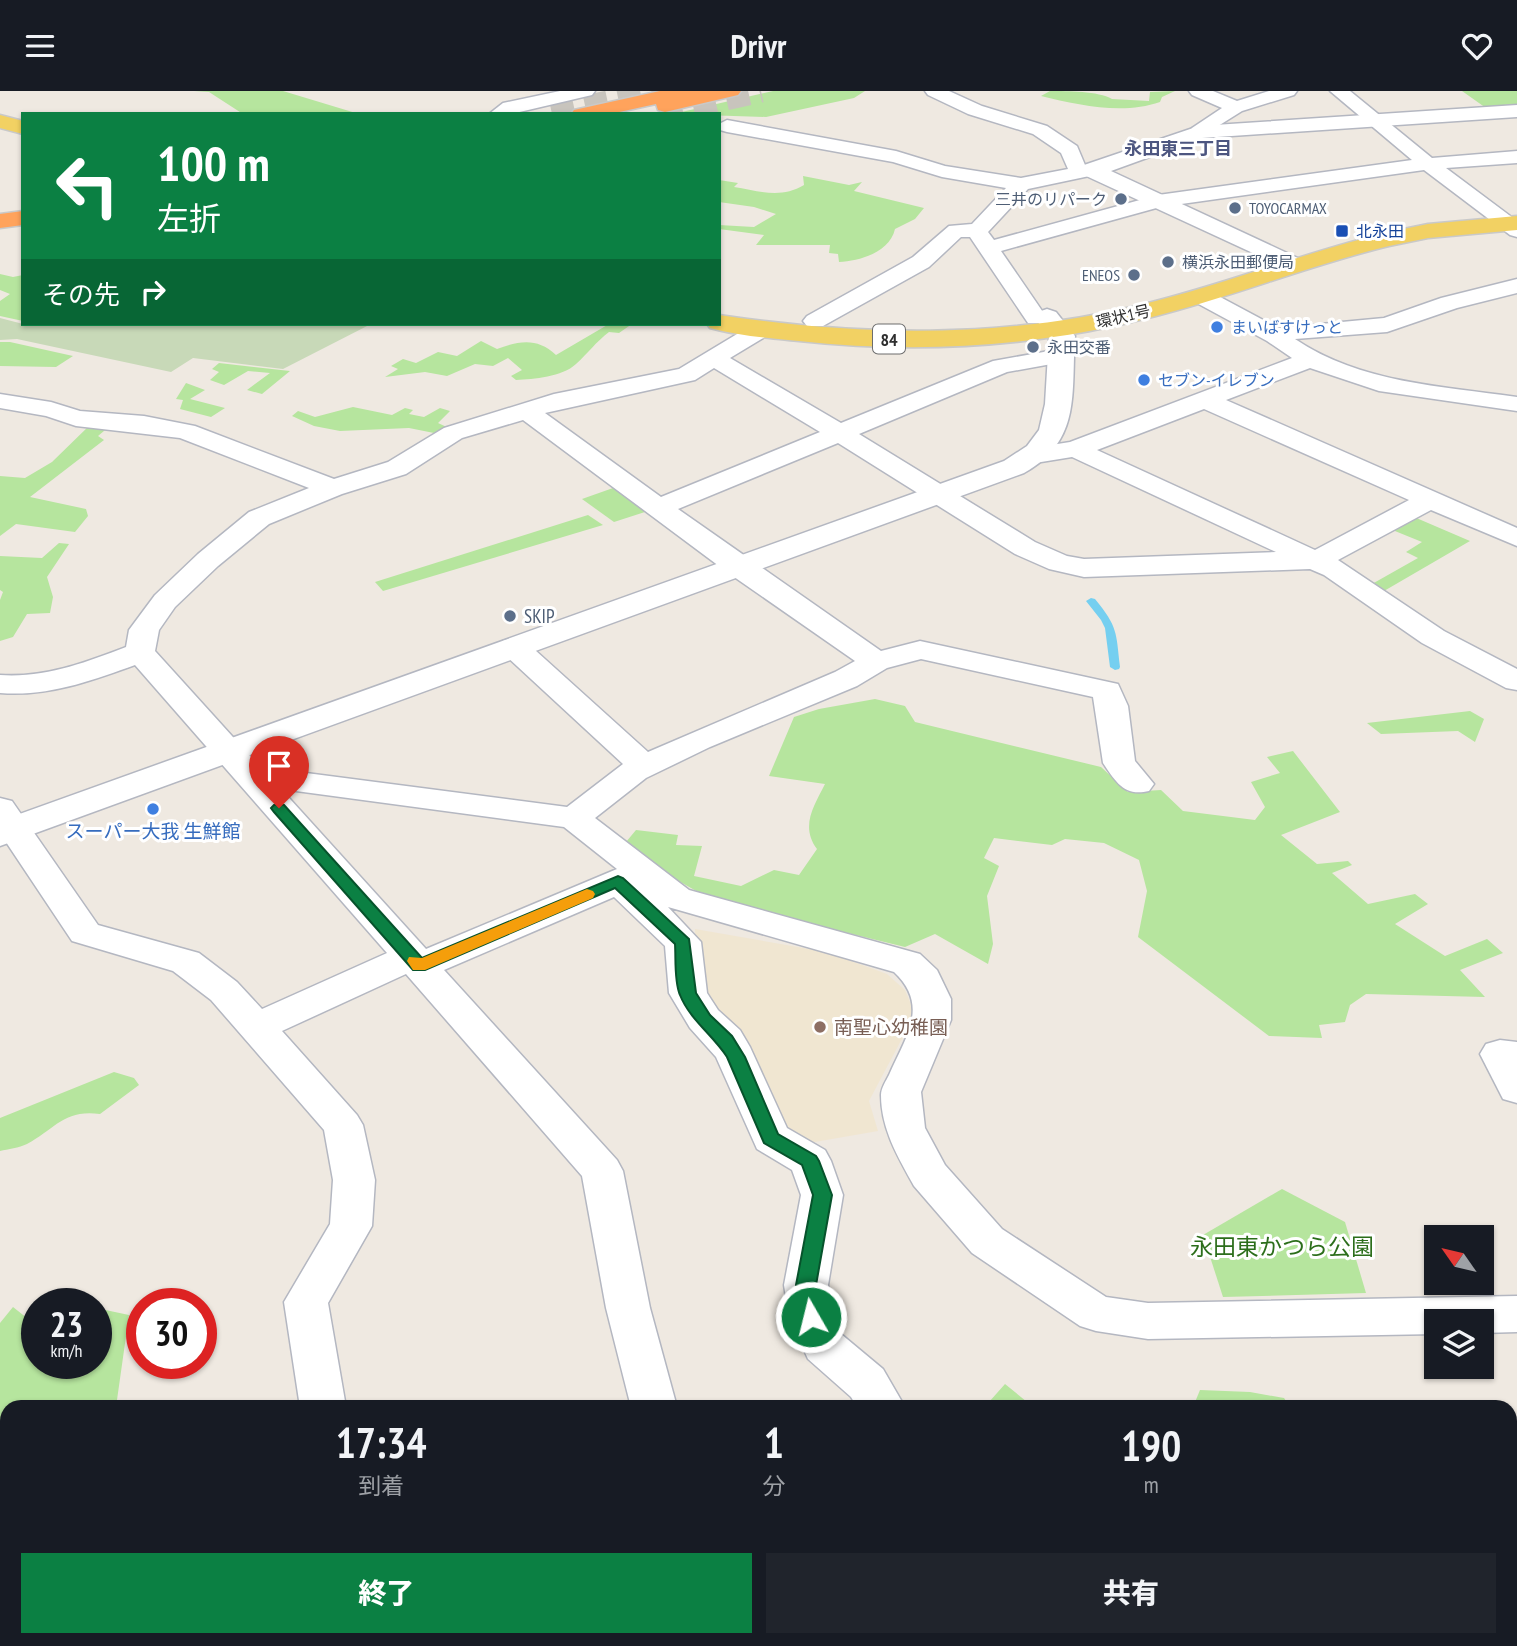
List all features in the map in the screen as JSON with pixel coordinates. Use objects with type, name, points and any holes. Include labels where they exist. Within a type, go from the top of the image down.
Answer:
[{"type":"highway","points":[[590,112],[688,91]]},
{"type":"highway","points":[[639,112],[731,91]]},
{"type":"highway","points":[[0,211],[21,208]]},
{"type":"highway","points":[[0,221],[21,218]]},
{"type":"main road","points":[[0,110],[21,116]]},
{"type":"main road","points":[[0,121],[21,127]]},
{"type":"main road","name":"環状1号","points":[[721,309],[815,321],[1050,330],[1080,310],[1285,261],[1447,229],[1511,221]]},
{"type":"main road","name":"環状1号","points":[[721,323],[760,330],[908,339],[984,337],[1050,330],[1128,316],[1201,296],[1285,261]]},
{"type":"street","points":[[501,112],[509,107],[586,91]]},
{"type":"street","points":[[934,91],[975,110],[1040,130],[1070,150],[1074,164],[1086,171],[1158,201],[1285,261]]},
{"type":"street","points":[[1198,91],[1236,107]]},
{"type":"street","points":[[727,126],[896,157],[942,171],[1021,184],[1086,171],[1199,132],[1236,107],[1288,91]]},
{"type":"street","points":[[1339,91],[1428,164],[1511,221]]},
{"type":"street","points":[[1199,132],[1517,110]]},
{"type":"street","points":[[815,321],[921,262],[956,230],[983,240],[1158,201],[1428,164],[1517,157]]},
{"type":"street","points":[[983,240],[1021,184]]},
{"type":"street","points":[[322,1400],[306,1302],[351,1226],[354,1180],[343,1125],[224,991],[186,962],[85,933],[5,823],[239,763],[514,647],[1014,467],[1035,455],[1048,441],[1055,425],[1050,330],[983,240]]},
{"type":"street","points":[[1275,336],[1293,332],[1387,325],[1449,303],[1517,286]]},
{"type":"street","points":[[1201,296],[1275,336],[1310,360],[1379,384],[1517,404]]},
{"type":"street","points":[[140,652],[144,630],[165,601],[208,560],[259,518],[333,488],[397,468],[453,433],[563,400],[686,375],[760,330]]},
{"type":"street","points":[[659,508],[1001,366],[1050,330]]},
{"type":"street","points":[[715,359],[940,493],[1025,548],[1059,563],[1084,568],[1317,560],[1429,500]]},
{"type":"street","points":[[1035,455],[1075,449],[1310,360]]},
{"type":"street","points":[[1205,400],[1517,538]]},
{"type":"street","points":[[0,401],[51,409],[76,418],[144,423],[186,431],[333,488]]},
{"type":"street","points":[[527,411],[737,566],[876,662]]},
{"type":"street","points":[[1075,449],[1317,560],[1433,637],[1517,681]]},
{"type":"street","points":[[514,647],[644,766]]},
{"type":"street","points":[[574,818],[644,766],[699,740],[846,679],[876,662],[920,650],[1107,691],[1112,706],[1119,763],[1137,785]]},
{"type":"street","points":[[0,684],[22,687],[91,670],[140,652]]},
{"type":"street","points":[[140,652],[602,1171],[628,1308],[652,1400]]},
{"type":"street","points":[[239,763],[574,818],[630,876],[683,943],[688,993],[704,1019],[726,1040],[736,1057],[771,1138],[810,1161],[822,1195],[806,1285],[811,1317],[824,1346],[867,1383],[878,1400]]},
{"type":"street","points":[[257,1027],[630,876],[676,898],[863,948],[907,963],[924,979],[932,999],[932,1020],[901,1092],[905,1128],[929,1175],[987,1241],[1096,1314],[1148,1321],[1517,1314]]},
{"type":"street","points":[[1517,1056],[1500,1053],[1517,1089]]},
{"type":"shaded area","name":"南聖心幼稚園","points":[[695,929],[826,952],[887,974],[905,990],[915,1014],[869,1101],[878,1131],[809,1143],[786,1129],[697,978]]},
{"type":"green space","points":[[194,91],[283,91],[352,112],[240,112],[209,92]]},
{"type":"green space","points":[[773,91],[865,91],[854,98],[766,117],[721,116],[721,112],[682,112]]},
{"type":"green space","points":[[1050,91],[1082,92],[1112,99],[1149,101],[1150,92],[1175,91],[1162,97],[1160,102],[1116,108],[1041,96]]},
{"type":"green space","points":[[1462,91],[1517,91],[1517,106],[1486,108]]},
{"type":"green space","points":[[803,176],[849,185],[862,182],[854,191],[924,208],[915,219],[895,229],[892,237],[881,249],[865,257],[839,262],[838,254],[829,253],[830,245],[756,245],[764,235],[721,229],[721,225],[754,227],[776,214],[754,207],[721,202],[721,180],[738,183],[734,187],[778,193],[804,185]]},
{"type":"green space","points":[[0,274],[13,277],[21,275],[21,321],[0,316],[0,301],[10,294],[0,290]]},
{"type":"green space","points":[[0,318],[21,323],[21,326],[367,326],[283,369],[193,358],[171,372],[17,339],[0,340]]},
{"type":"green space","points":[[606,326],[629,326],[619,333],[609,332],[576,364],[548,377],[516,380],[511,376],[522,370],[508,358],[493,366],[475,364],[447,376],[425,372],[385,377],[398,369],[391,366],[403,359],[416,363],[438,352],[457,356],[481,341],[497,349],[513,344],[535,343],[556,355]]},
{"type":"green space","points":[[0,342],[73,356],[56,367],[0,366]]},
{"type":"green space","points":[[219,363],[290,371],[262,394],[247,390],[270,373],[248,371],[224,385],[210,380],[219,372],[212,369]]},
{"type":"green space","points":[[186,383],[205,390],[190,399],[225,408],[211,417],[180,409],[183,400],[176,399]]},
{"type":"green space","points":[[353,407],[392,415],[405,408],[413,410],[409,414],[424,417],[440,408],[450,411],[438,423],[451,429],[439,434],[409,428],[340,431],[314,426],[292,416],[298,411],[315,417]]},
{"type":"green space","points":[[91,424],[111,425],[98,436],[104,440],[30,497],[86,509],[88,516],[75,532],[16,524],[0,536],[0,476],[25,478],[52,462]]},
{"type":"green space","points":[[613,488],[648,511],[614,522],[582,499]]},
{"type":"green space","points":[[588,515],[603,525],[383,591],[375,582]]},
{"type":"green space","points":[[1414,517],[1470,541],[1384,591],[1372,584],[1418,558],[1406,552],[1422,542],[1390,529]]},
{"type":"green space","points":[[59,543],[69,544],[47,577],[53,597],[50,613],[27,614],[13,637],[0,641],[0,600],[3,592],[0,590],[0,556],[42,558]]},
{"type":"green space","points":[[875,699],[905,706],[915,722],[1101,767],[1128,792],[1161,790],[1183,811],[1255,820],[1265,807],[1251,782],[1280,773],[1267,757],[1293,751],[1340,812],[1281,835],[1317,864],[1348,861],[1352,865],[1332,873],[1368,904],[1415,894],[1428,904],[1395,924],[1445,956],[1487,939],[1503,953],[1460,970],[1485,997],[1366,994],[1350,1005],[1345,1022],[1319,1025],[1322,1038],[1269,1036],[1138,937],[1147,891],[1139,860],[1104,843],[1065,839],[1052,845],[994,838],[984,858],[999,866],[987,896],[993,944],[988,964],[935,934],[905,947],[742,907],[698,892],[661,871],[626,842],[636,830],[678,835],[676,845],[702,846],[694,876],[741,886],[774,870],[799,875],[817,849],[812,841],[809,824],[813,808],[825,784],[769,776],[794,717],[819,709]]},
{"type":"green space","points":[[1470,711],[1484,719],[1475,742],[1458,731],[1381,734],[1367,723]]},
{"type":"green space","points":[[114,1072],[134,1078],[139,1085],[100,1114],[77,1114],[68,1117],[27,1144],[0,1151],[0,1118]]},
{"type":"green space","name":"永田東かつら公園","points":[[1282,1189],[1345,1222],[1366,1293],[1223,1297],[1203,1235]]},
{"type":"green space","points":[[13,1307],[21,1313],[21,1379],[112,1379],[112,1311],[126,1314],[126,1336],[117,1400],[0,1400],[0,1323]]},
{"type":"green space","points":[[1005,1384],[1025,1400],[991,1400]]},
{"type":"green space","points":[[1200,1390],[1250,1392],[1285,1400],[1196,1400]]},
{"type":"waterway","points":[[1091,601],[1110,628],[1115,667]]},
{"type":"tunnel","points":[[561,112],[659,91]]},
{"type":"tunnel","points":[[669,112],[761,91]]},
{"type":"slow traffic","points":[[415,961],[419,966],[587,894]]},
{"type":"place","name":"三井のリパーク","points":[[1121,199]]},
{"type":"place","name":"TOYOCARMAX","points":[[1235,208]]},
{"type":"place","name":"北永田","points":[[1342,231]]},
{"type":"place","name":"横浜永田郵便局","points":[[1168,262]]},
{"type":"place","name":"ENEOS","points":[[1134,275]]},
{"type":"place","name":"まいばすけっと","points":[[1217,327]]},
{"type":"place","name":"永田交番","points":[[1033,347]]},
{"type":"place","name":"セブン-イレブン","points":[[1144,380]]},
{"type":"place","name":"SKIP","points":[[510,616]]},
{"type":"place","name":"スーパー大我 生鮮館","points":[[153,809]]},
{"type":"place","name":"南聖心幼稚園","points":[[820,1027]]},
{"type":"district","name":"永田東三丁目","points":[[1178,148]]},
{"type":"route","points":[[279,808],[419,966],[618,881],[683,943],[688,993],[704,1019],[726,1040],[736,1057],[771,1138],[810,1161],[822,1195],[806,1285],[811,1317]]}]
